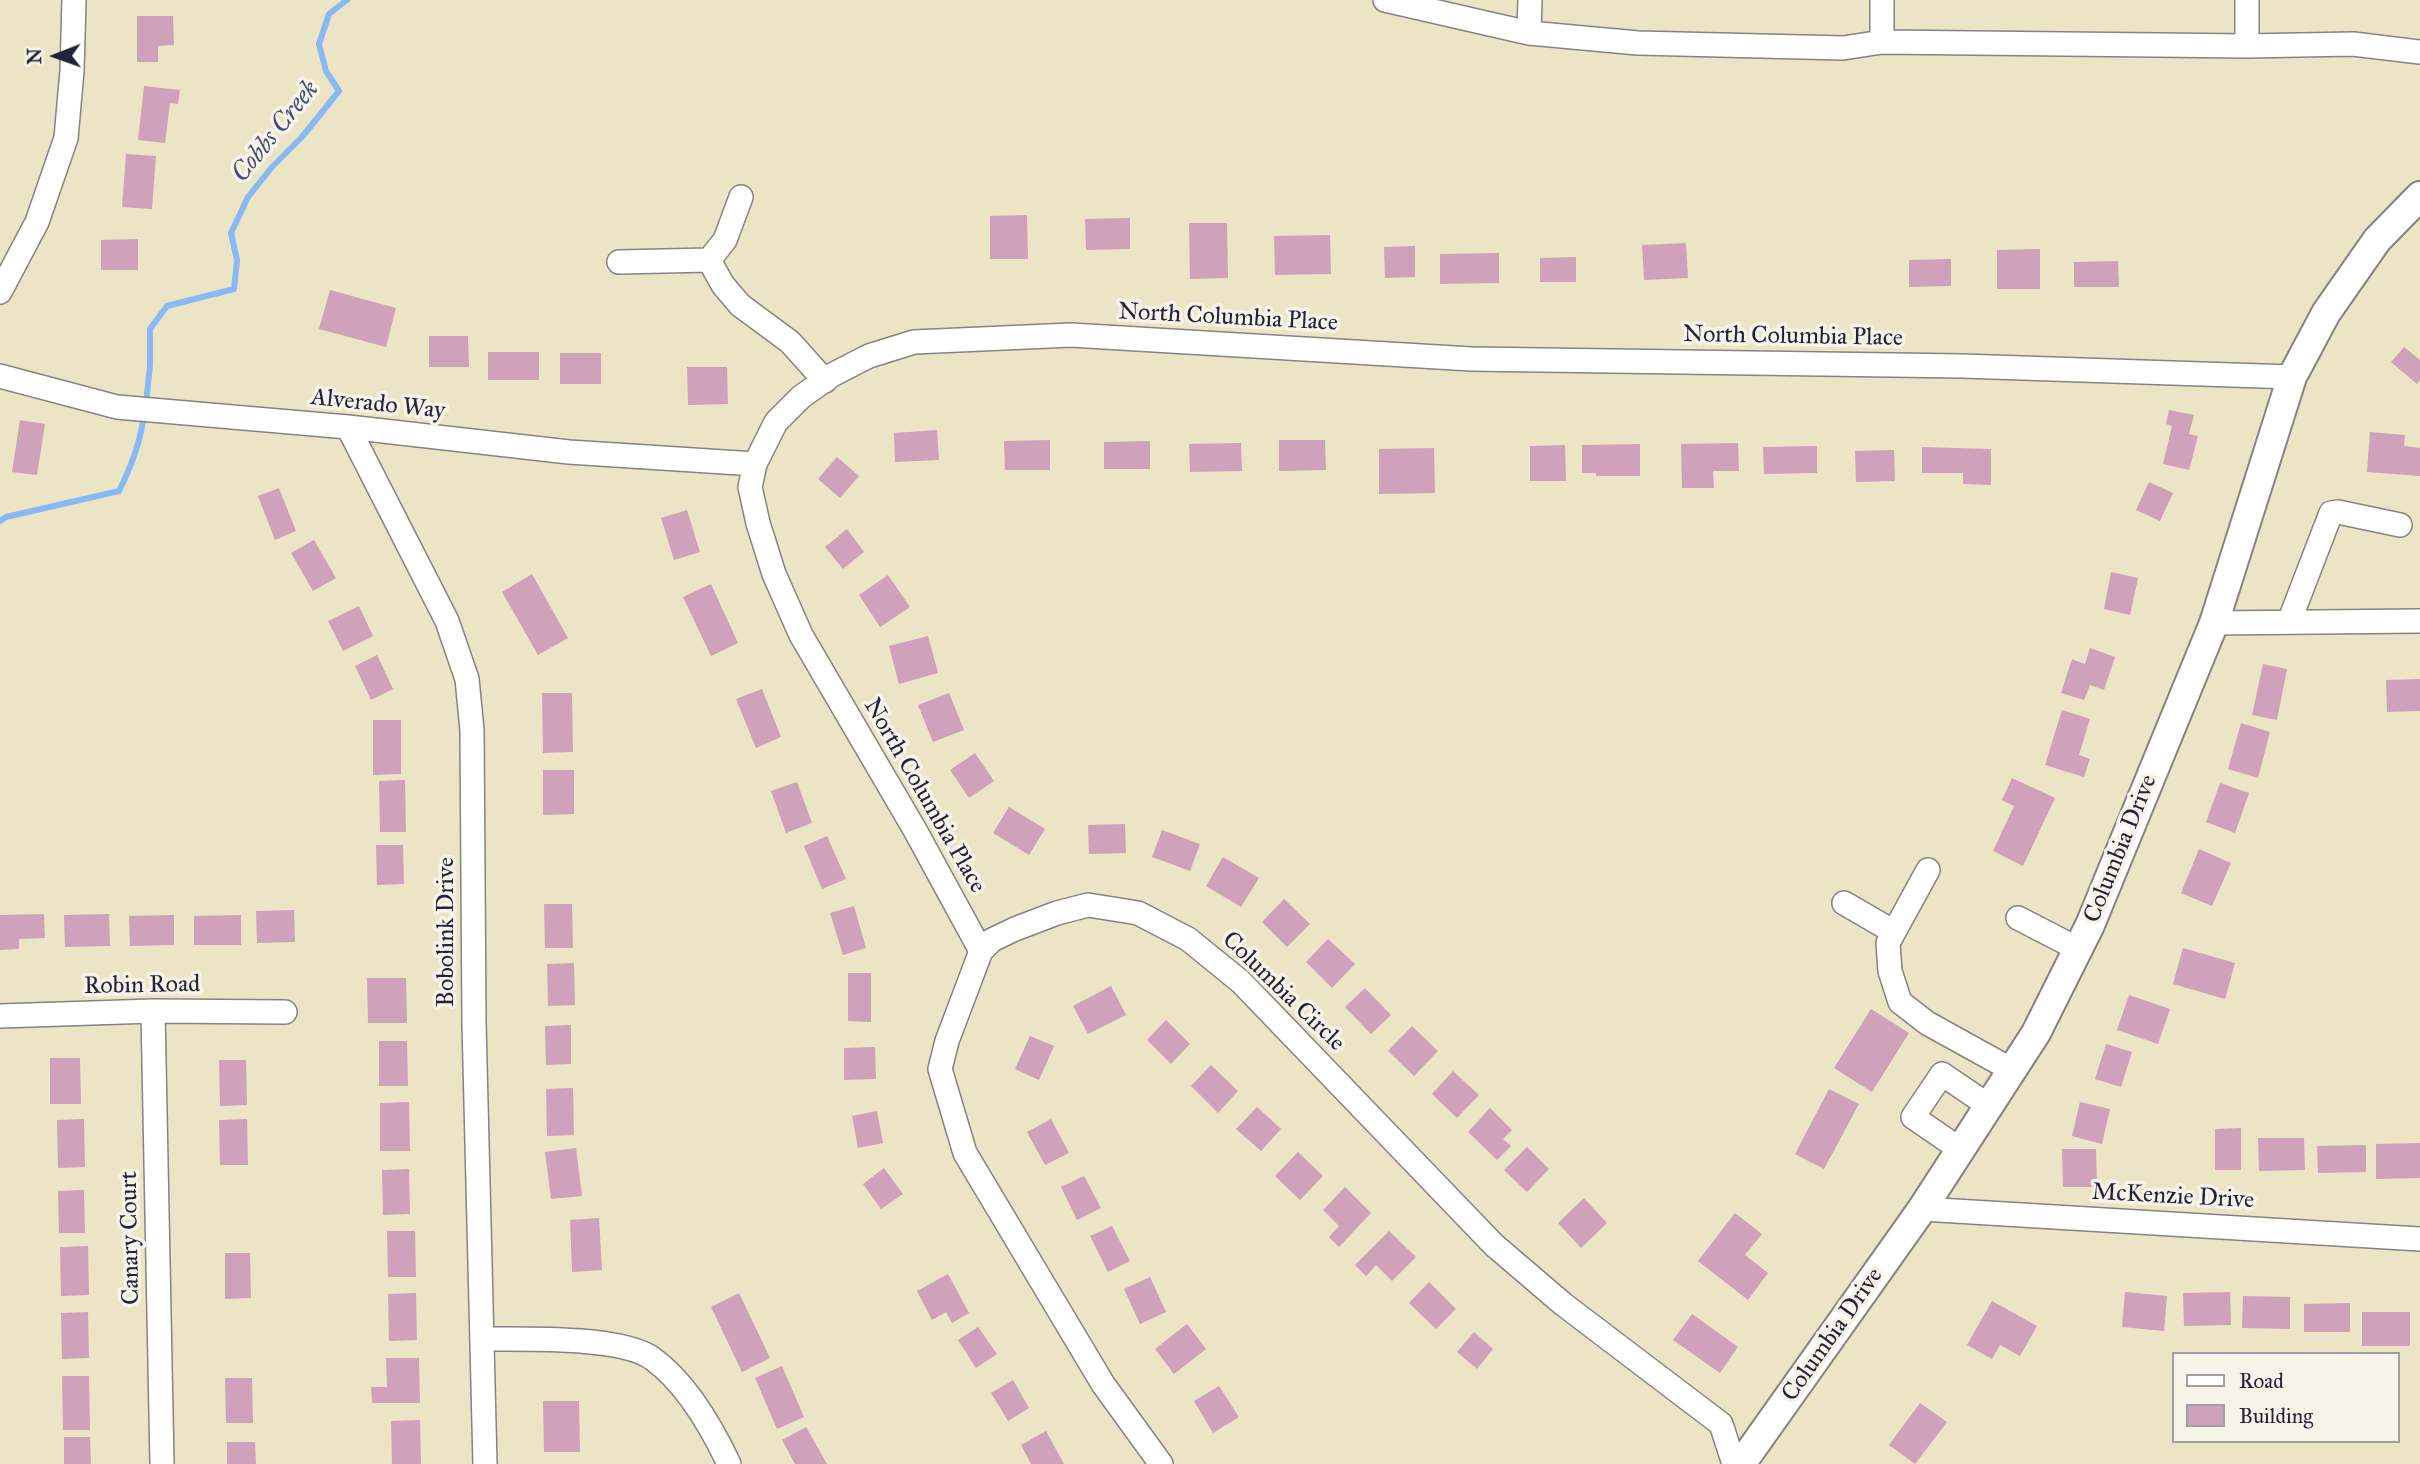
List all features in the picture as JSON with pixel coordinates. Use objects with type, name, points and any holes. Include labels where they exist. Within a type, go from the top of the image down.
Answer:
[{"type":"main road","name":"Columbia Drive","points":[[1741,1464],[1922,1209],[2036,1033],[2090,925],[2214,623],[2291,377],[2326,313],[2377,240],[2420,196]]},
{"type":"street","points":[[0,292],[37,222],[66,138],[72,71],[74,0]]},
{"type":"street","points":[[1385,0],[1529,33],[1638,43],[1843,48],[1882,42],[2247,46],[2353,44],[2420,52]]},
{"type":"street","points":[[1529,33],[1530,0]]},
{"type":"street","points":[[1882,0],[1882,42]]},
{"type":"street","points":[[2247,0],[2247,46]]},
{"type":"street","points":[[709,260],[725,240],[741,197]]},
{"type":"street","points":[[620,262],[709,260]]},
{"type":"street","points":[[709,260],[723,285],[740,305],[790,342],[825,381]]},
{"type":"street","name":"North Columbia Place","points":[[981,951],[915,830],[802,635],[774,574],[750,487],[755,464],[776,422],[801,397],[869,356],[914,342],[1071,335],[1471,359],[1962,366],[2291,377]]},
{"type":"street","name":"Alverado Way","points":[[0,376],[117,407],[348,427],[569,452],[755,464]]},
{"type":"street","name":"Bobolink Drive","points":[[348,427],[447,621],[467,679],[472,730],[474,1023],[485,1464]]},
{"type":"street","points":[[2289,622],[2331,513],[2338,512],[2400,525]]},
{"type":"street","points":[[2214,623],[2420,621]]},
{"type":"street","points":[[1927,870],[1888,943],[1890,971],[1900,1002],[1927,1023],[2012,1070]]},
{"type":"street","points":[[1844,903],[1894,932]]},
{"type":"street","name":"Columbia Circle","points":[[981,951],[992,940],[1015,929],[1088,905],[1138,914],[1188,939],[1241,982],[1494,1245],[1563,1304],[1721,1424],[1734,1464]]},
{"type":"street","points":[[2018,918],[2078,950]]},
{"type":"street","points":[[981,951],[947,1041],[940,1069],[965,1153],[1103,1384],[1161,1464]]},
{"type":"street","name":"Robin Road","points":[[0,1016],[153,1011],[285,1012]]},
{"type":"street","name":"Canary Court","points":[[153,1011],[162,1464]]},
{"type":"street","points":[[1961,1150],[1913,1117],[1942,1073],[1989,1106]]},
{"type":"street","name":"McKenzie Drive","points":[[1922,1209],[2420,1239]]},
{"type":"street","points":[[483,1339],[568,1340],[618,1346],[652,1357],[680,1386],[713,1431],[729,1464]]},
{"type":"building","points":[[137,16],[173,16],[174,45],[158,46],[158,62],[137,62]]},
{"type":"building","points":[[144,86],[180,90],[178,104],[170,103],[165,143],[138,140]]},
{"type":"building","points":[[126,154],[156,156],[152,209],[122,207]]},
{"type":"building","points":[[1027,215],[1028,259],[990,259],[990,216]]},
{"type":"building","points":[[1130,218],[1130,249],[1086,250],[1085,219]]},
{"type":"building","points":[[1189,223],[1227,223],[1228,278],[1190,279]]},
{"type":"building","points":[[1330,235],[1331,274],[1275,275],[1274,236]]},
{"type":"building","points":[[138,239],[138,270],[101,270],[101,240]]},
{"type":"building","points":[[1686,243],[1688,278],[1644,280],[1642,245]]},
{"type":"building","points":[[1415,246],[1415,277],[1385,278],[1384,247]]},
{"type":"building","points":[[2040,249],[2040,289],[1997,289],[1997,250]]},
{"type":"building","points":[[1499,253],[1499,283],[1440,284],[1440,254]]},
{"type":"building","points":[[1576,257],[1576,282],[1540,282],[1540,258]]},
{"type":"building","points":[[1951,259],[1951,286],[1909,287],[1909,260]]},
{"type":"building","points":[[2118,261],[2119,287],[2074,287],[2074,262]]},
{"type":"building","points":[[330,290],[396,308],[386,347],[319,329]]},
{"type":"building","points":[[429,336],[468,336],[469,367],[429,367]]},
{"type":"building","points":[[2404,347],[2420,360],[2420,380],[2417,384],[2391,362]]},
{"type":"building","points":[[488,352],[539,352],[539,380],[488,380]]},
{"type":"building","points":[[560,353],[601,353],[601,384],[560,384]]},
{"type":"building","points":[[687,367],[727,367],[728,404],[688,405]]},
{"type":"building","points":[[2169,410],[2194,415],[2189,434],[2198,436],[2189,470],[2163,464],[2172,426],[2166,424]]},
{"type":"building","points":[[20,420],[45,424],[37,475],[12,472]]},
{"type":"building","points":[[937,430],[939,460],[895,462],[894,433]]},
{"type":"building","points":[[2370,432],[2405,435],[2404,446],[2420,448],[2420,476],[2367,472]]},
{"type":"building","points":[[1050,440],[1050,470],[1005,470],[1004,441]]},
{"type":"building","points":[[1279,440],[1325,440],[1326,470],[1279,471]]},
{"type":"building","points":[[1150,441],[1150,469],[1104,469],[1104,442]]},
{"type":"building","points":[[1241,443],[1242,471],[1190,472],[1189,444]]},
{"type":"building","points":[[1738,443],[1739,471],[1713,471],[1714,488],[1682,488],[1681,444]]},
{"type":"building","points":[[1640,444],[1640,476],[1596,476],[1596,473],[1582,473],[1582,445]]},
{"type":"building","points":[[1565,445],[1566,481],[1530,481],[1530,446]]},
{"type":"building","points":[[1817,446],[1817,473],[1764,474],[1763,447]]},
{"type":"building","points":[[1922,447],[1991,449],[1991,485],[1963,484],[1963,473],[1922,473]]},
{"type":"building","points":[[1434,448],[1435,493],[1379,494],[1379,449]]},
{"type":"building","points":[[1894,450],[1895,481],[1856,482],[1855,451]]},
{"type":"building","points":[[837,457],[859,476],[840,498],[818,479]]},
{"type":"building","points":[[2149,482],[2173,493],[2160,521],[2136,510]]},
{"type":"building","points":[[279,488],[296,531],[275,540],[258,496]]},
{"type":"building","points":[[687,510],[700,552],[674,560],[661,518]]},
{"type":"building","points":[[847,529],[864,552],[843,569],[825,547]]},
{"type":"building","points":[[314,540],[336,578],[313,591],[291,553]]},
{"type":"building","points":[[2111,572],[2138,578],[2130,615],[2104,609]]},
{"type":"building","points":[[532,574],[568,638],[538,655],[502,592]]},
{"type":"building","points":[[888,575],[910,607],[880,627],[859,595]]},
{"type":"building","points":[[711,584],[738,643],[711,656],[683,597]]},
{"type":"building","points":[[359,606],[373,636],[343,651],[328,621]]},
{"type":"building","points":[[928,636],[938,673],[899,684],[889,646]]},
{"type":"building","points":[[2090,648],[2115,657],[2104,690],[2090,685],[2084,700],[2061,693],[2072,659],[2085,664]]},
{"type":"building","points":[[377,655],[393,689],[371,700],[355,666]]},
{"type":"building","points":[[2263,664],[2287,669],[2277,720],[2252,715]]},
{"type":"building","points":[[2420,679],[2420,711],[2387,712],[2386,680]]},
{"type":"building","points":[[762,689],[781,737],[756,748],[736,699]]},
{"type":"building","points":[[542,693],[572,693],[573,752],[543,753]]},
{"type":"building","points":[[949,693],[964,730],[933,742],[918,705]]},
{"type":"building","points":[[2062,710],[2090,719],[2079,755],[2090,759],[2084,777],[2045,765]]},
{"type":"building","points":[[373,720],[401,720],[401,774],[373,775]]},
{"type":"building","points":[[2241,723],[2270,732],[2258,778],[2228,769]]},
{"type":"building","points":[[975,753],[994,781],[969,798],[950,770]]},
{"type":"building","points":[[543,770],[574,770],[574,814],[543,815]]},
{"type":"building","points":[[2012,778],[2055,798],[2023,866],[1993,851],[2014,806],[2002,800]]},
{"type":"building","points":[[405,780],[406,832],[380,832],[379,781]]},
{"type":"building","points":[[797,782],[812,823],[786,833],[771,791]]},
{"type":"building","points":[[2220,783],[2249,793],[2235,833],[2206,822]]},
{"type":"building","points":[[1009,807],[1045,829],[1029,855],[993,833]]},
{"type":"building","points":[[1125,824],[1126,853],[1089,854],[1088,825]]},
{"type":"building","points":[[1162,830],[1200,844],[1190,871],[1152,857]]},
{"type":"building","points":[[827,836],[846,879],[822,889],[804,846]]},
{"type":"building","points":[[376,845],[403,845],[404,884],[377,885]]},
{"type":"building","points":[[2199,849],[2231,863],[2212,906],[2181,893]]},
{"type":"building","points":[[1223,857],[1259,878],[1241,907],[1206,886]]},
{"type":"building","points":[[1284,899],[1310,924],[1287,947],[1262,922]]},
{"type":"building","points":[[544,904],[572,904],[573,948],[545,948]]},
{"type":"building","points":[[854,906],[866,948],[843,955],[830,913]]},
{"type":"building","points":[[294,910],[295,942],[257,943],[256,911]]},
{"type":"building","points":[[44,914],[45,938],[19,939],[19,949],[0,950],[0,915]]},
{"type":"building","points":[[109,914],[110,946],[65,947],[64,915]]},
{"type":"building","points":[[174,915],[174,945],[130,946],[129,916]]},
{"type":"building","points":[[241,915],[241,945],[194,945],[194,916]]},
{"type":"building","points":[[1328,939],[1355,964],[1332,988],[1306,962]]},
{"type":"building","points":[[2183,948],[2235,963],[2225,999],[2173,984]]},
{"type":"building","points":[[574,963],[575,1005],[548,1006],[547,964]]},
{"type":"building","points":[[848,973],[871,973],[871,1022],[848,1021]]},
{"type":"building","points":[[367,978],[406,978],[407,1023],[368,1023]]},
{"type":"building","points":[[1111,986],[1126,1015],[1088,1034],[1073,1006]]},
{"type":"building","points":[[1365,988],[1391,1015],[1371,1034],[1345,1007]]},
{"type":"building","points":[[2129,995],[2170,1009],[2158,1044],[2117,1030]]},
{"type":"building","points":[[1871,1009],[1909,1033],[1872,1092],[1834,1068]]},
{"type":"building","points":[[1166,1020],[1190,1044],[1171,1064],[1147,1040]]},
{"type":"building","points":[[571,1025],[571,1064],[546,1065],[545,1026]]},
{"type":"building","points":[[1412,1026],[1438,1051],[1414,1076],[1388,1051]]},
{"type":"building","points":[[1030,1036],[1054,1046],[1039,1080],[1015,1069]]},
{"type":"building","points":[[379,1041],[407,1041],[408,1086],[379,1086]]},
{"type":"building","points":[[2106,1044],[2132,1052],[2121,1087],[2095,1079]]},
{"type":"building","points":[[875,1047],[876,1079],[844,1080],[844,1048]]},
{"type":"building","points":[[50,1058],[80,1058],[81,1104],[50,1104]]},
{"type":"building","points":[[219,1060],[246,1060],[247,1105],[220,1106]]},
{"type":"building","points":[[1211,1065],[1238,1091],[1218,1113],[1191,1086]]},
{"type":"building","points":[[1453,1071],[1479,1095],[1457,1118],[1432,1094]]},
{"type":"building","points":[[573,1088],[574,1135],[547,1136],[546,1089]]},
{"type":"building","points":[[1829,1089],[1859,1104],[1824,1169],[1795,1154]]},
{"type":"building","points":[[409,1102],[410,1151],[380,1151],[380,1103]]},
{"type":"building","points":[[2080,1102],[2110,1109],[2102,1144],[2072,1136]]},
{"type":"building","points":[[1257,1107],[1281,1129],[1261,1151],[1236,1129]]},
{"type":"building","points":[[1490,1108],[1512,1130],[1503,1139],[1511,1146],[1497,1160],[1468,1132]]},
{"type":"building","points":[[877,1111],[883,1143],[858,1148],[852,1116]]},
{"type":"building","points":[[84,1119],[85,1167],[58,1168],[57,1120]]},
{"type":"building","points":[[247,1119],[248,1165],[220,1165],[219,1120]]},
{"type":"building","points":[[1051,1119],[1069,1153],[1045,1165],[1027,1132]]},
{"type":"building","points":[[2241,1128],[2241,1170],[2215,1170],[2215,1129]]},
{"type":"building","points":[[2258,1138],[2304,1138],[2305,1170],[2259,1171]]},
{"type":"building","points":[[2420,1143],[2420,1178],[2376,1179],[2376,1144]]},
{"type":"building","points":[[2366,1145],[2366,1172],[2318,1173],[2317,1146]]},
{"type":"building","points":[[1527,1147],[1549,1169],[1527,1192],[1504,1170]]},
{"type":"building","points":[[576,1148],[582,1196],[551,1199],[545,1152]]},
{"type":"building","points":[[2062,1149],[2096,1149],[2097,1187],[2063,1187]]},
{"type":"building","points":[[1298,1152],[1323,1176],[1300,1200],[1275,1176]]},
{"type":"building","points":[[884,1168],[903,1194],[881,1209],[863,1184]]},
{"type":"building","points":[[409,1169],[410,1214],[383,1215],[382,1170]]},
{"type":"building","points":[[1084,1176],[1101,1208],[1077,1220],[1061,1187]]},
{"type":"building","points":[[1345,1187],[1371,1213],[1339,1247],[1329,1237],[1339,1226],[1323,1210]]},
{"type":"building","points":[[84,1190],[85,1233],[59,1233],[58,1191]]},
{"type":"building","points":[[1584,1198],[1607,1223],[1581,1248],[1558,1223]]},
{"type":"building","points":[[1735,1213],[1762,1234],[1745,1255],[1768,1273],[1748,1300],[1698,1261]]},
{"type":"building","points":[[599,1218],[602,1270],[572,1272],[570,1220]]},
{"type":"building","points":[[1112,1226],[1130,1261],[1108,1272],[1090,1236]]},
{"type":"building","points":[[387,1231],[415,1231],[416,1277],[388,1277]]},
{"type":"building","points":[[1389,1231],[1416,1257],[1392,1281],[1376,1265],[1366,1276],[1355,1265]]},
{"type":"building","points":[[88,1246],[89,1295],[61,1296],[60,1247]]},
{"type":"building","points":[[225,1253],[250,1253],[251,1298],[225,1299]]},
{"type":"building","points":[[948,1274],[969,1313],[952,1323],[946,1312],[932,1320],[917,1291]]},
{"type":"building","points":[[1150,1277],[1166,1312],[1140,1324],[1124,1289]]},
{"type":"building","points":[[1429,1282],[1456,1309],[1436,1329],[1409,1303]]},
{"type":"building","points":[[2125,1292],[2167,1296],[2164,1331],[2122,1327]]},
{"type":"building","points":[[2230,1292],[2231,1325],[2184,1326],[2183,1293]]},
{"type":"building","points":[[416,1293],[417,1340],[389,1341],[388,1294]]},
{"type":"building","points":[[739,1293],[770,1358],[742,1372],[711,1307]]},
{"type":"building","points":[[2243,1296],[2290,1297],[2290,1329],[2242,1328]]},
{"type":"building","points":[[1992,1301],[2037,1326],[2020,1356],[2000,1345],[1992,1359],[1967,1345]]},
{"type":"building","points":[[2350,1303],[2350,1332],[2304,1332],[2304,1304]]},
{"type":"building","points":[[88,1312],[89,1358],[62,1359],[61,1313]]},
{"type":"building","points":[[2362,1312],[2410,1312],[2410,1346],[2362,1346]]},
{"type":"building","points":[[1692,1314],[1738,1347],[1720,1373],[1673,1340]]},
{"type":"building","points":[[1187,1324],[1206,1349],[1174,1374],[1155,1349]]},
{"type":"building","points":[[978,1327],[997,1354],[976,1368],[958,1340]]},
{"type":"building","points":[[1474,1332],[1493,1349],[1477,1369],[1457,1352]]},
{"type":"building","points":[[386,1358],[419,1358],[420,1403],[372,1403],[371,1387],[387,1387]]},
{"type":"building","points":[[782,1366],[804,1417],[777,1429],[755,1378]]},
{"type":"building","points":[[62,1376],[89,1376],[90,1430],[63,1430]]},
{"type":"building","points":[[225,1378],[252,1378],[253,1423],[226,1423]]},
{"type":"building","points":[[1013,1380],[1029,1408],[1008,1421],[991,1393]]},
{"type":"building","points":[[1219,1386],[1239,1417],[1213,1433],[1194,1401]]},
{"type":"building","points":[[543,1401],[579,1401],[580,1452],[544,1452]]},
{"type":"building","points":[[1920,1403],[1947,1422],[1915,1464],[1889,1445]]},
{"type":"building","points":[[420,1420],[421,1464],[392,1464],[391,1421]]},
{"type":"building","points":[[806,1427],[827,1464],[795,1464],[782,1440]]},
{"type":"building","points":[[1046,1431],[1064,1464],[1031,1464],[1021,1445]]},
{"type":"building","points":[[64,1437],[90,1437],[91,1464],[64,1464]]},
{"type":"building","points":[[227,1442],[255,1442],[256,1464],[227,1464]]},
{"type":"waterway","name":"Cobbs Creek","points":[[146,404],[150,329],[167,306],[234,289],[237,260],[231,233],[248,197],[339,91],[326,71],[319,44],[329,14],[347,0]]},
{"type":"waterway","name":"Cobbs Creek","points":[[0,521],[6,517],[119,491],[135,454],[144,414]]}]
